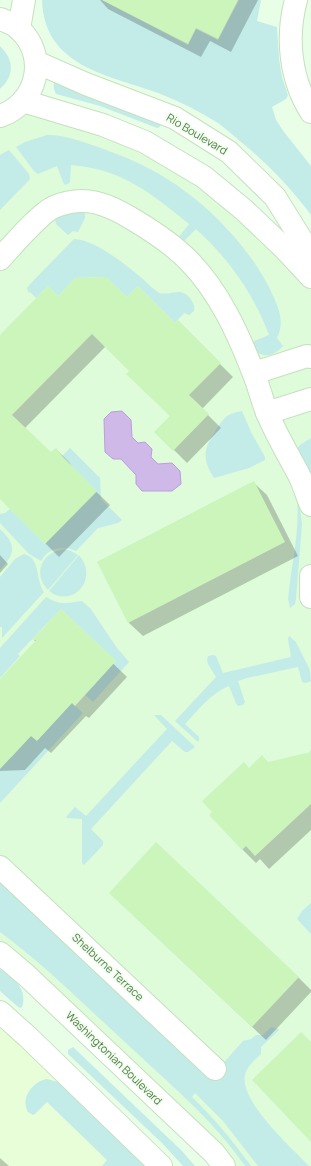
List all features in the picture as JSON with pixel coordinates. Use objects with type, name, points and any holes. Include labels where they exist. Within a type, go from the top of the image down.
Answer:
[{"type":"street","points":[[19,29],[24,0]]},
{"type":"street","points":[[296,0],[292,14],[290,34],[291,53],[294,72],[311,112]]},
{"type":"street","points":[[0,19],[19,29],[33,50],[36,62],[36,76],[31,89],[23,101],[9,113],[0,116]]},
{"type":"street","name":"Rio Boulevard","points":[[36,62],[86,84],[175,118],[229,152],[275,197],[303,242],[311,262]]},
{"type":"street","points":[[23,101],[103,125],[146,142],[204,177],[244,210],[284,248],[311,277]]},
{"type":"street","points":[[0,259],[44,214],[54,207],[71,202],[87,201],[102,203],[144,226],[168,243],[190,262],[208,285],[227,315],[241,342],[254,373],[267,413],[301,478],[311,505]]},
{"type":"street","points":[[254,373],[302,358],[311,357]]},
{"type":"street","points":[[267,413],[311,399]]},
{"type":"street","points":[[311,576],[311,597]]},
{"type":"street","name":"Shelburne Terrace","points":[[0,867],[215,1069]]},
{"type":"street","name":"Washingtonian Boulevard","points":[[0,954],[26,975],[139,1081],[214,1153],[224,1166]]},
{"type":"street","points":[[0,1012],[28,1037],[161,1166]]},
{"type":"shaded area","points":[[42,0],[102,0],[188,45],[196,29],[218,40],[239,0],[261,0],[257,21],[277,27],[279,59],[282,77],[288,95],[286,99],[272,107],[276,120],[311,166],[311,215],[270,168],[218,123],[189,106],[166,96],[100,73],[82,65],[67,54],[54,40],[46,22]]},
{"type":"shaded area","points":[[0,46],[8,57],[11,68],[5,84],[0,89]]},
{"type":"shaded area","points":[[58,81],[161,124],[160,127],[157,128],[100,106],[56,94],[54,83]]},
{"type":"shaded area","points":[[24,104],[92,125],[203,180],[311,283],[311,1166],[226,1166],[0,951],[0,118]]},
{"type":"shaded area","points":[[47,135],[62,136],[77,140],[133,161],[166,178],[202,204],[233,236],[260,271],[270,289],[280,313],[281,325],[277,338],[283,346],[270,355],[262,355],[254,351],[252,342],[269,335],[248,291],[219,252],[196,229],[183,242],[178,238],[189,224],[162,202],[135,184],[121,177],[89,167],[71,165],[70,182],[65,185],[57,166],[38,174],[34,171],[16,147],[25,142]]},
{"type":"shaded area","points":[[9,150],[29,174],[30,179],[0,210],[0,155]]},
{"type":"shaded area","points":[[82,211],[85,214],[85,218],[78,232],[73,231],[68,235],[56,224],[55,218],[59,214]]},
{"type":"shaded area","points":[[74,239],[83,240],[101,248],[136,273],[159,293],[164,294],[179,292],[186,294],[194,304],[194,311],[189,315],[184,313],[175,323],[138,286],[127,297],[106,277],[75,278],[58,296],[48,286],[36,298],[30,292],[29,293],[27,288]]},
{"type":"shaded area","points":[[122,411],[131,420],[132,437],[138,443],[145,442],[152,449],[151,457],[158,464],[172,463],[180,471],[181,484],[172,491],[142,491],[136,484],[136,475],[121,459],[113,459],[105,452],[104,419],[111,412]]},
{"type":"shaded area","points":[[242,411],[251,432],[265,457],[265,460],[249,468],[214,478],[206,462],[207,447],[211,438],[224,419],[233,413]]},
{"type":"shaded area","points":[[311,438],[311,473],[296,450],[300,445]]},
{"type":"shaded area","points":[[70,448],[100,478],[101,499],[122,520],[118,523],[98,528],[76,551],[66,548],[56,549],[48,553],[41,561],[29,554],[0,523],[0,514],[5,513],[10,509],[45,544],[97,492],[62,456]]},
{"type":"shaded area","points":[[297,499],[302,524],[296,599],[295,604],[290,608],[288,599],[296,537],[298,512]]},
{"type":"shaded area","points":[[0,529],[9,540],[12,550],[9,559],[0,570]]},
{"type":"shaded area","points":[[64,549],[78,555],[48,590],[41,577],[40,570],[42,564],[50,554]]},
{"type":"shaded area","points":[[24,554],[33,560],[39,582],[44,592],[2,638],[2,627],[0,627],[0,577],[15,559]]},
{"type":"shaded area","points":[[79,555],[85,564],[86,574],[85,582],[80,589],[74,594],[66,596],[57,596],[49,591]]},
{"type":"shaded area","points":[[46,597],[60,603],[82,601],[90,608],[117,648],[129,662],[93,702],[85,695],[116,661],[61,609],[18,654],[20,656],[0,678],[0,648]]},
{"type":"shaded area","points":[[289,636],[296,642],[310,670],[311,681],[306,683],[302,682],[298,667],[238,681],[245,702],[243,705],[238,706],[229,686],[222,689],[205,702],[185,724],[199,737],[198,742],[175,721],[216,677],[208,664],[208,656],[216,656],[223,673],[291,657],[288,639]]},
{"type":"shaded area","points":[[72,703],[83,713],[0,803],[0,757],[12,757],[31,736],[37,740]]},
{"type":"shaded area","points":[[154,715],[161,715],[195,747],[188,752],[185,752],[172,741],[91,829],[103,841],[103,845],[84,865],[82,863],[82,819],[66,817],[75,807],[86,816],[167,729]]},
{"type":"shaded area","points":[[0,882],[210,1078],[243,1041],[251,1039],[256,1035],[263,1035],[271,1027],[279,1029],[261,1047],[261,1054],[252,1063],[245,1075],[245,1086],[250,1098],[268,1124],[309,1166],[258,1166],[223,1121],[195,1093],[192,1097],[223,1130],[251,1166],[245,1166],[204,1116],[49,972],[0,932]]},
{"type":"shaded area","points":[[311,903],[311,934],[297,919],[302,911]]},
{"type":"shaded area","points":[[0,969],[10,976],[21,989],[23,995],[22,1007],[20,1008],[17,1006],[0,991]]},
{"type":"shaded area","points":[[0,1011],[159,1166],[0,1166]]},
{"type":"shaded area","points":[[73,1047],[182,1151],[195,1166],[183,1166],[163,1144],[68,1054],[68,1050]]},
{"type":"shaded area","points":[[47,1079],[58,1082],[67,1088],[147,1166],[102,1166],[107,1160],[47,1102],[35,1114],[33,1115],[28,1112],[26,1101],[29,1091],[37,1083]]},
{"type":"building","points":[[102,0],[238,0],[218,39],[196,28],[188,44]]},
{"type":"building","points":[[106,277],[127,297],[138,286],[175,323],[178,320],[221,363],[189,395],[209,414],[173,451],[154,432],[170,416],[126,374],[129,371],[92,334],[12,415],[51,452],[56,448],[97,491],[45,544],[0,499],[0,335],[48,286],[58,296],[75,278]]},
{"type":"building","points":[[254,481],[285,542],[128,623],[97,562]]},
{"type":"building","points":[[61,609],[116,661],[75,706],[72,703],[37,741],[31,736],[0,769],[0,679],[36,640],[32,640]]},
{"type":"building","points":[[311,752],[311,804],[255,856],[246,846],[242,850],[209,815],[212,812],[202,801],[244,762],[249,768],[262,755],[268,762]]},
{"type":"building","points":[[156,842],[299,977],[252,1027],[109,893]]},
{"type":"building","points":[[301,1032],[311,1042],[311,1142],[252,1080]]}]
